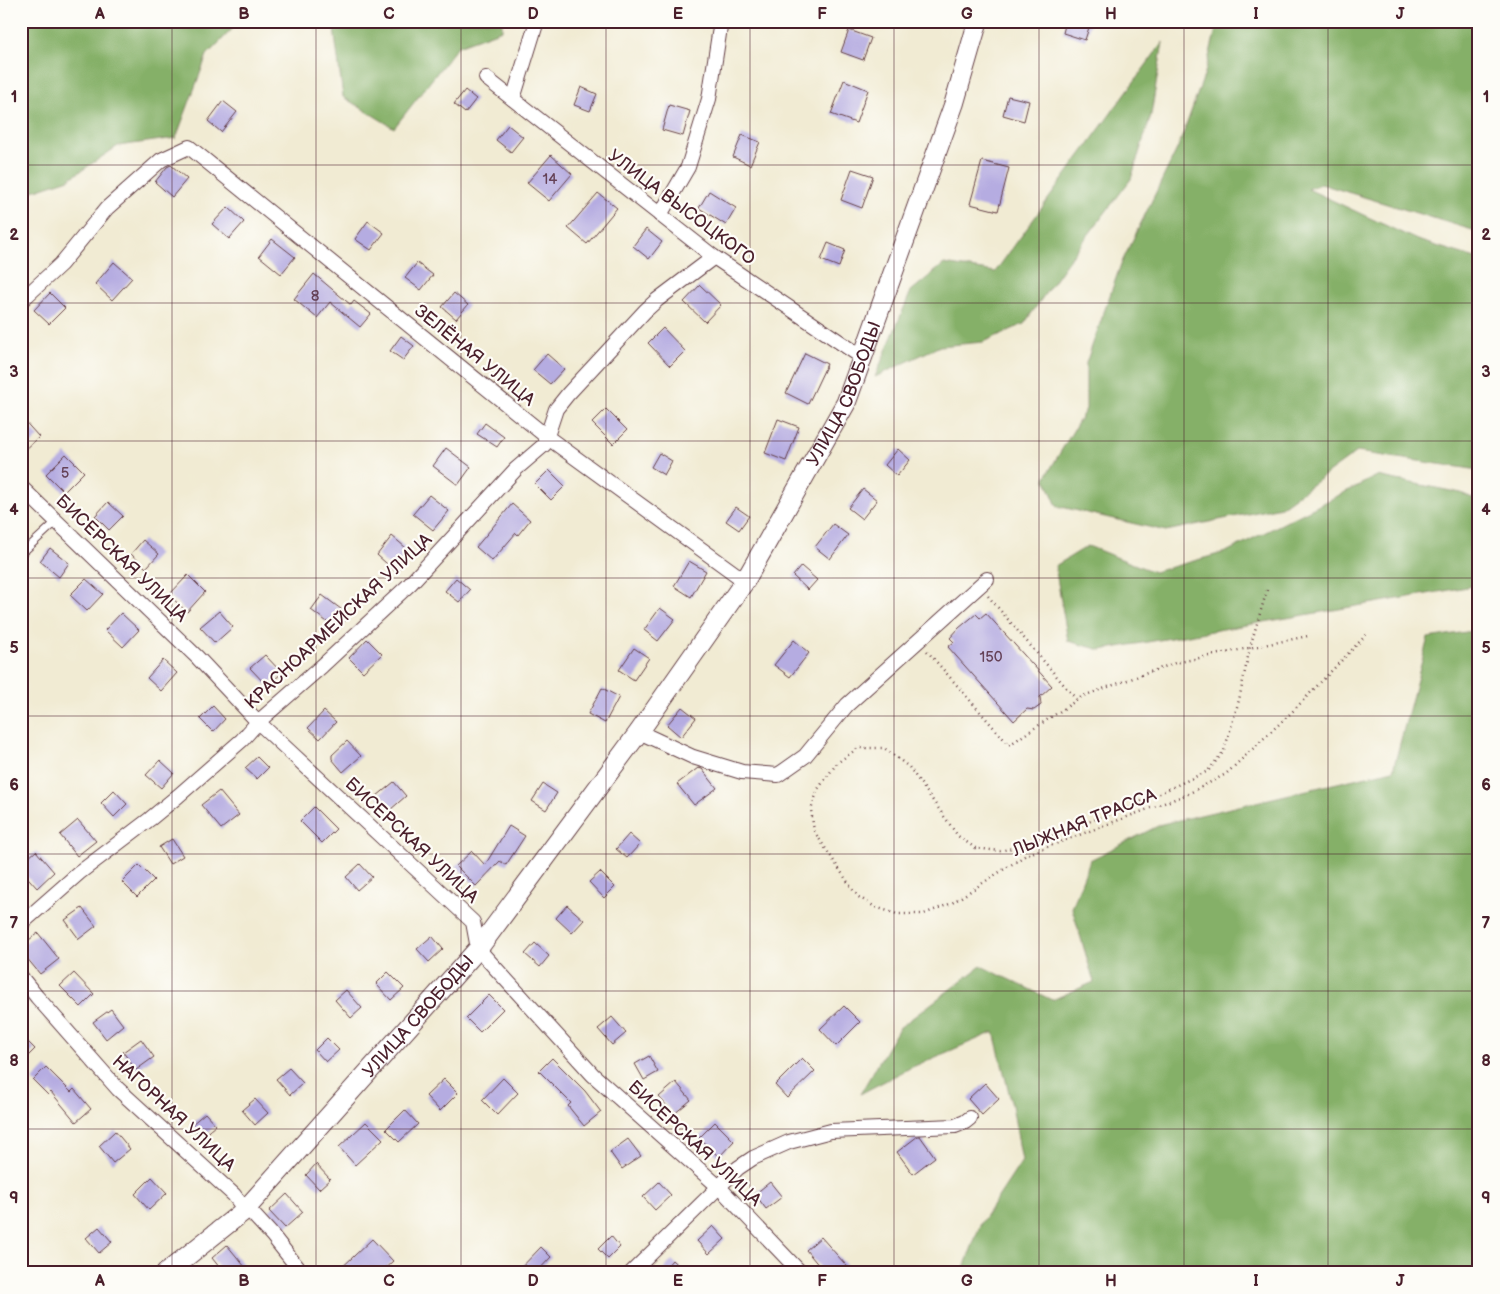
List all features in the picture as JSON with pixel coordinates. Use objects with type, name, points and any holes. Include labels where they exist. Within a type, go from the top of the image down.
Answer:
[{"type":"street","points":[[513,99],[537,21]]},
{"type":"street","points":[[660,215],[688,167],[709,99],[721,21]]},
{"type":"street","name":"УЛИЦА СВОБОДЫ","points":[[166,1273],[245,1210],[478,950],[639,732],[745,582],[846,403],[954,104],[978,21]]},
{"type":"street","name":"УЛИЦА ВЫСОЦКОГО","points":[[486,78],[714,257],[862,357]]},
{"type":"street","name":"ЗЕЛЁНАЯ УЛИЦА","points":[[21,301],[61,264],[107,208],[161,160],[189,147],[547,437],[745,582]]},
{"type":"street","name":"КРАСНОАРМЕЙСКАЯ УЛИЦА","points":[[21,924],[78,873],[178,796],[242,740],[258,722],[322,666],[410,584],[516,469],[544,445],[556,409],[644,311],[714,257]]},
{"type":"street","name":"БИСЕРСКАЯ УЛИЦА","points":[[21,487],[197,657],[258,722],[473,922],[478,950],[593,1075],[719,1187],[801,1273]]},
{"type":"street","points":[[639,732],[693,757],[742,772],[778,775],[805,756],[847,705],[983,583]]},
{"type":"street","name":"НАГОРНАЯ УЛИЦА","points":[[21,977],[36,998],[118,1089],[234,1195],[245,1210],[251,1212],[272,1236],[302,1273]]},
{"type":"street","points":[[631,1273],[738,1168],[753,1158],[810,1135],[832,1131],[955,1126],[970,1118]]},
{"type":"lane","points":[[21,554],[58,521]]},
{"type":"path","points":[[983,583],[1076,699]]},
{"type":"path","name":"ЛЫЖНАЯ ТРАССА","points":[[1267,590],[1250,647],[1239,700],[1224,751],[1208,771],[1138,803],[1036,842],[1000,851],[975,848],[958,836],[908,767],[884,748],[858,748],[837,763],[818,789],[811,810],[814,831],[857,896],[875,907],[897,914],[924,914],[952,903],[1026,854],[1188,794],[1226,774],[1294,711],[1367,634]]},
{"type":"path","points":[[918,641],[1009,745],[1076,699],[1175,663],[1308,636]]},
{"type":"green space","points":[[21,21],[240,21],[207,55],[176,138],[118,146],[69,179],[21,195]]},
{"type":"green space","points":[[333,21],[502,21],[502,30],[458,46],[394,128],[343,97]]},
{"type":"green space","points":[[1218,21],[1479,21],[1479,232],[1321,184],[1308,189],[1417,240],[1479,259],[1479,470],[1357,452],[1281,507],[1166,531],[1057,506],[1045,478],[1086,409],[1086,363],[1121,264],[1179,145],[1205,73]]},
{"type":"green space","points":[[1163,42],[1151,115],[1131,179],[1066,264],[1024,324],[983,342],[940,346],[875,377],[911,291],[944,264],[995,272]]},
{"type":"green space","points":[[1377,476],[1461,493],[1479,501],[1479,585],[1101,650],[1068,641],[1055,566],[1088,546],[1154,572],[1226,552]]},
{"type":"green space","points":[[1479,630],[1479,1273],[962,1273],[981,1223],[1022,1161],[1012,1105],[994,1032],[910,1068],[860,1094],[899,1028],[981,966],[1052,1000],[1094,982],[1072,908],[1090,860],[1162,824],[1393,770],[1428,638]]},
{"type":"building","points":[[1066,21],[1091,21],[1085,40],[1063,33]]},
{"type":"building","points":[[849,30],[871,38],[863,60],[841,52]]},
{"type":"building","points":[[844,80],[868,90],[856,123],[831,114]]},
{"type":"building","points":[[581,87],[597,94],[590,111],[574,105]]},
{"type":"building","points":[[465,90],[476,99],[465,113],[454,104]]},
{"type":"building","points":[[1008,96],[1029,101],[1024,121],[1003,115]]},
{"type":"building","points":[[223,101],[237,112],[221,132],[208,121]]},
{"type":"building","points":[[669,105],[690,111],[683,136],[662,130]]},
{"type":"building","points":[[508,125],[523,137],[511,152],[496,140]]},
{"type":"building","points":[[742,135],[760,142],[750,165],[733,157]]},
{"type":"building","points":[[551,155],[572,174],[549,201],[527,183]]},
{"type":"building","points":[[982,161],[1009,168],[998,211],[970,204]]},
{"type":"building","points":[[171,165],[187,179],[172,197],[155,182],[167,167]]},
{"type":"building","points":[[852,169],[873,176],[862,208],[841,200]]},
{"type":"building","points":[[709,191],[736,208],[726,225],[699,208]]},
{"type":"building","points":[[598,193],[617,208],[587,244],[568,228]]},
{"type":"building","points":[[228,207],[244,222],[229,239],[212,224]]},
{"type":"building","points":[[368,221],[384,233],[371,250],[355,239]]},
{"type":"building","points":[[646,229],[662,242],[649,259],[633,246]]},
{"type":"building","points":[[272,239],[295,257],[281,274],[259,256]]},
{"type":"building","points":[[828,243],[845,250],[839,267],[821,260]]},
{"type":"building","points":[[114,262],[132,278],[112,300],[95,284]]},
{"type":"building","points":[[417,263],[433,275],[421,290],[405,278]]},
{"type":"building","points":[[314,274],[351,305],[354,301],[371,314],[360,327],[330,302],[317,318],[294,299]]},
{"type":"building","points":[[700,285],[721,305],[705,322],[684,302]]},
{"type":"building","points":[[50,293],[65,308],[49,324],[34,310]]},
{"type":"building","points":[[454,293],[468,305],[456,319],[442,307]]},
{"type":"building","points":[[663,328],[685,351],[670,366],[648,343]]},
{"type":"building","points":[[401,336],[414,346],[403,360],[390,351]]},
{"type":"building","points":[[805,353],[827,364],[808,404],[786,393]]},
{"type":"building","points":[[547,354],[564,369],[550,384],[533,370]]},
{"type":"building","points":[[606,409],[627,430],[613,444],[592,423]]},
{"type":"building","points":[[21,417],[39,437],[21,454]]},
{"type":"building","points":[[778,419],[799,427],[786,461],[765,453]]},
{"type":"building","points":[[485,423],[504,437],[497,447],[477,434]]},
{"type":"building","points":[[446,448],[471,467],[458,485],[433,466]]},
{"type":"building","points":[[898,449],[910,460],[897,476],[885,465]]},
{"type":"building","points":[[659,453],[672,461],[664,475],[651,467]]},
{"type":"building","points":[[66,454],[84,472],[64,492],[46,474]]},
{"type":"building","points":[[549,470],[565,486],[551,500],[535,484]]},
{"type":"building","points":[[863,489],[877,500],[862,519],[848,508]]},
{"type":"building","points":[[429,495],[449,511],[433,530],[413,514]]},
{"type":"building","points":[[108,502],[123,516],[109,530],[95,516]]},
{"type":"building","points":[[512,504],[530,520],[492,561],[476,547]]},
{"type":"building","points":[[736,507],[749,516],[739,530],[726,521]]},
{"type":"building","points":[[833,524],[848,535],[830,559],[815,547]]},
{"type":"building","points":[[392,536],[412,553],[396,572],[377,555]]},
{"type":"building","points":[[143,540],[159,554],[146,568],[131,554]]},
{"type":"building","points":[[50,548],[69,563],[59,577],[40,561]]},
{"type":"building","points":[[689,561],[706,571],[691,597],[674,586]]},
{"type":"building","points":[[801,566],[817,580],[808,590],[793,576]]},
{"type":"building","points":[[188,575],[205,592],[187,612],[169,595]]},
{"type":"building","points":[[456,578],[470,590],[459,602],[445,591]]},
{"type":"building","points":[[86,579],[103,594],[87,611],[70,595]]},
{"type":"building","points":[[322,595],[349,615],[338,630],[311,610]]},
{"type":"building","points":[[660,608],[675,619],[658,641],[644,630]]},
{"type":"building","points":[[219,611],[233,627],[215,643],[200,627]]},
{"type":"building","points":[[121,613],[139,630],[123,647],[105,630]]},
{"type":"building","points":[[986,613],[1052,686],[1040,697],[1041,705],[1034,710],[1027,709],[1014,721],[948,647],[954,642],[950,638],[959,628],[976,614],[980,618]]},
{"type":"building","points":[[367,639],[382,654],[363,672],[349,658]]},
{"type":"building","points":[[794,640],[809,653],[790,677],[774,665]]},
{"type":"building","points":[[634,648],[649,658],[634,680],[619,670]]},
{"type":"building","points":[[265,655],[282,673],[267,686],[250,668]]},
{"type":"building","points":[[163,660],[177,673],[161,691],[147,678]]},
{"type":"building","points":[[602,688],[619,697],[605,723],[588,714]]},
{"type":"building","points":[[213,706],[225,719],[213,732],[200,719]]},
{"type":"building","points":[[682,707],[696,718],[681,737],[667,725]]},
{"type":"building","points":[[324,711],[336,722],[320,739],[308,728]]},
{"type":"building","points":[[347,741],[361,756],[343,772],[332,759],[332,755]]},
{"type":"building","points":[[257,757],[268,768],[257,779],[245,768]]},
{"type":"building","points":[[160,760],[174,773],[161,788],[146,775]]},
{"type":"building","points":[[698,768],[702,769],[717,788],[694,805],[677,784]]},
{"type":"building","points":[[394,782],[406,796],[390,810],[377,796]]},
{"type":"building","points":[[543,784],[557,793],[546,810],[532,801]]},
{"type":"building","points":[[114,790],[127,804],[114,817],[101,803]]},
{"type":"building","points":[[219,791],[239,815],[221,829],[201,805]]},
{"type":"building","points":[[314,807],[336,829],[322,843],[300,821]]},
{"type":"building","points":[[78,820],[96,841],[77,856],[60,835]]},
{"type":"building","points":[[509,826],[525,836],[506,865],[500,861],[476,886],[456,866],[472,851],[485,865]]},
{"type":"building","points":[[629,834],[640,844],[627,858],[616,849]]},
{"type":"building","points":[[172,839],[183,856],[170,864],[159,847]]},
{"type":"building","points":[[36,851],[54,872],[37,888],[21,870],[21,864]]},
{"type":"building","points":[[360,864],[372,877],[357,890],[346,877]]},
{"type":"building","points":[[139,865],[154,880],[137,897],[122,882]]},
{"type":"building","points":[[600,872],[615,887],[604,898],[589,882]]},
{"type":"building","points":[[567,905],[584,920],[572,933],[556,918]]},
{"type":"building","points":[[82,908],[96,926],[79,939],[65,920]]},
{"type":"building","points":[[38,933],[59,959],[40,974],[21,951],[21,946]]},
{"type":"building","points":[[432,936],[443,949],[429,962],[417,949]]},
{"type":"building","points":[[535,943],[549,956],[540,967],[525,954]]},
{"type":"building","points":[[388,972],[404,988],[391,1000],[376,984]]},
{"type":"building","points":[[74,973],[94,994],[81,1007],[60,986]]},
{"type":"building","points":[[346,990],[362,1008],[351,1018],[335,1000]]},
{"type":"building","points":[[489,995],[503,1009],[480,1032],[466,1018]]},
{"type":"building","points":[[844,1006],[860,1022],[836,1046],[820,1029]]},
{"type":"building","points":[[111,1009],[123,1025],[106,1039],[93,1022]]},
{"type":"building","points":[[612,1017],[626,1033],[612,1045],[598,1029]]},
{"type":"building","points":[[21,1035],[35,1049],[21,1063]]},
{"type":"building","points":[[327,1038],[339,1050],[326,1062],[315,1050]]},
{"type":"building","points":[[141,1039],[154,1057],[136,1070],[123,1052]]},
{"type":"building","points":[[649,1056],[658,1072],[644,1080],[635,1064]]},
{"type":"building","points":[[552,1058],[585,1091],[601,1112],[584,1126],[568,1106],[571,1103],[539,1071]]},
{"type":"building","points":[[802,1058],[815,1071],[787,1098],[775,1085]]},
{"type":"building","points":[[46,1067],[71,1092],[74,1089],[91,1109],[76,1122],[51,1092],[48,1095],[33,1080]]},
{"type":"building","points":[[289,1068],[303,1083],[290,1095],[276,1079]]},
{"type":"building","points":[[503,1078],[518,1093],[497,1115],[482,1100]]},
{"type":"building","points":[[444,1079],[458,1093],[440,1111],[426,1096]]},
{"type":"building","points":[[676,1082],[691,1100],[674,1114],[659,1097]]},
{"type":"building","points":[[985,1083],[999,1099],[982,1115],[968,1099]]},
{"type":"building","points":[[255,1099],[268,1113],[255,1125],[242,1110]]},
{"type":"building","points":[[405,1110],[418,1124],[399,1142],[386,1129]]},
{"type":"building","points":[[205,1113],[216,1125],[202,1137],[191,1125]]},
{"type":"building","points":[[366,1122],[383,1139],[355,1165],[339,1147]]},
{"type":"building","points":[[715,1122],[734,1141],[719,1157],[699,1138]]},
{"type":"building","points":[[115,1131],[130,1149],[113,1163],[99,1146]]},
{"type":"building","points":[[920,1136],[935,1157],[913,1174],[897,1152]]},
{"type":"building","points":[[628,1139],[641,1156],[622,1169],[610,1152]]},
{"type":"building","points":[[316,1164],[330,1179],[319,1189],[306,1175]]},
{"type":"building","points":[[152,1177],[167,1193],[149,1210],[135,1194]]},
{"type":"building","points":[[659,1182],[671,1195],[655,1210],[643,1197]]},
{"type":"building","points":[[770,1182],[782,1197],[766,1209],[755,1194]]},
{"type":"building","points":[[287,1194],[303,1212],[285,1228],[269,1211]]},
{"type":"building","points":[[713,1226],[725,1239],[709,1254],[697,1241]]},
{"type":"building","points":[[99,1227],[112,1242],[99,1253],[86,1238]]},
{"type":"building","points":[[611,1236],[620,1247],[608,1259],[598,1249]]},
{"type":"building","points":[[821,1237],[853,1273],[825,1273],[806,1250]]},
{"type":"building","points":[[372,1239],[393,1261],[380,1273],[336,1273]]},
{"type":"building","points":[[227,1245],[250,1273],[224,1273],[212,1258]]},
{"type":"building","points":[[541,1247],[551,1257],[536,1273],[516,1273]]},
{"type":"building","points":[[672,1260],[686,1273],[661,1273]]}]
